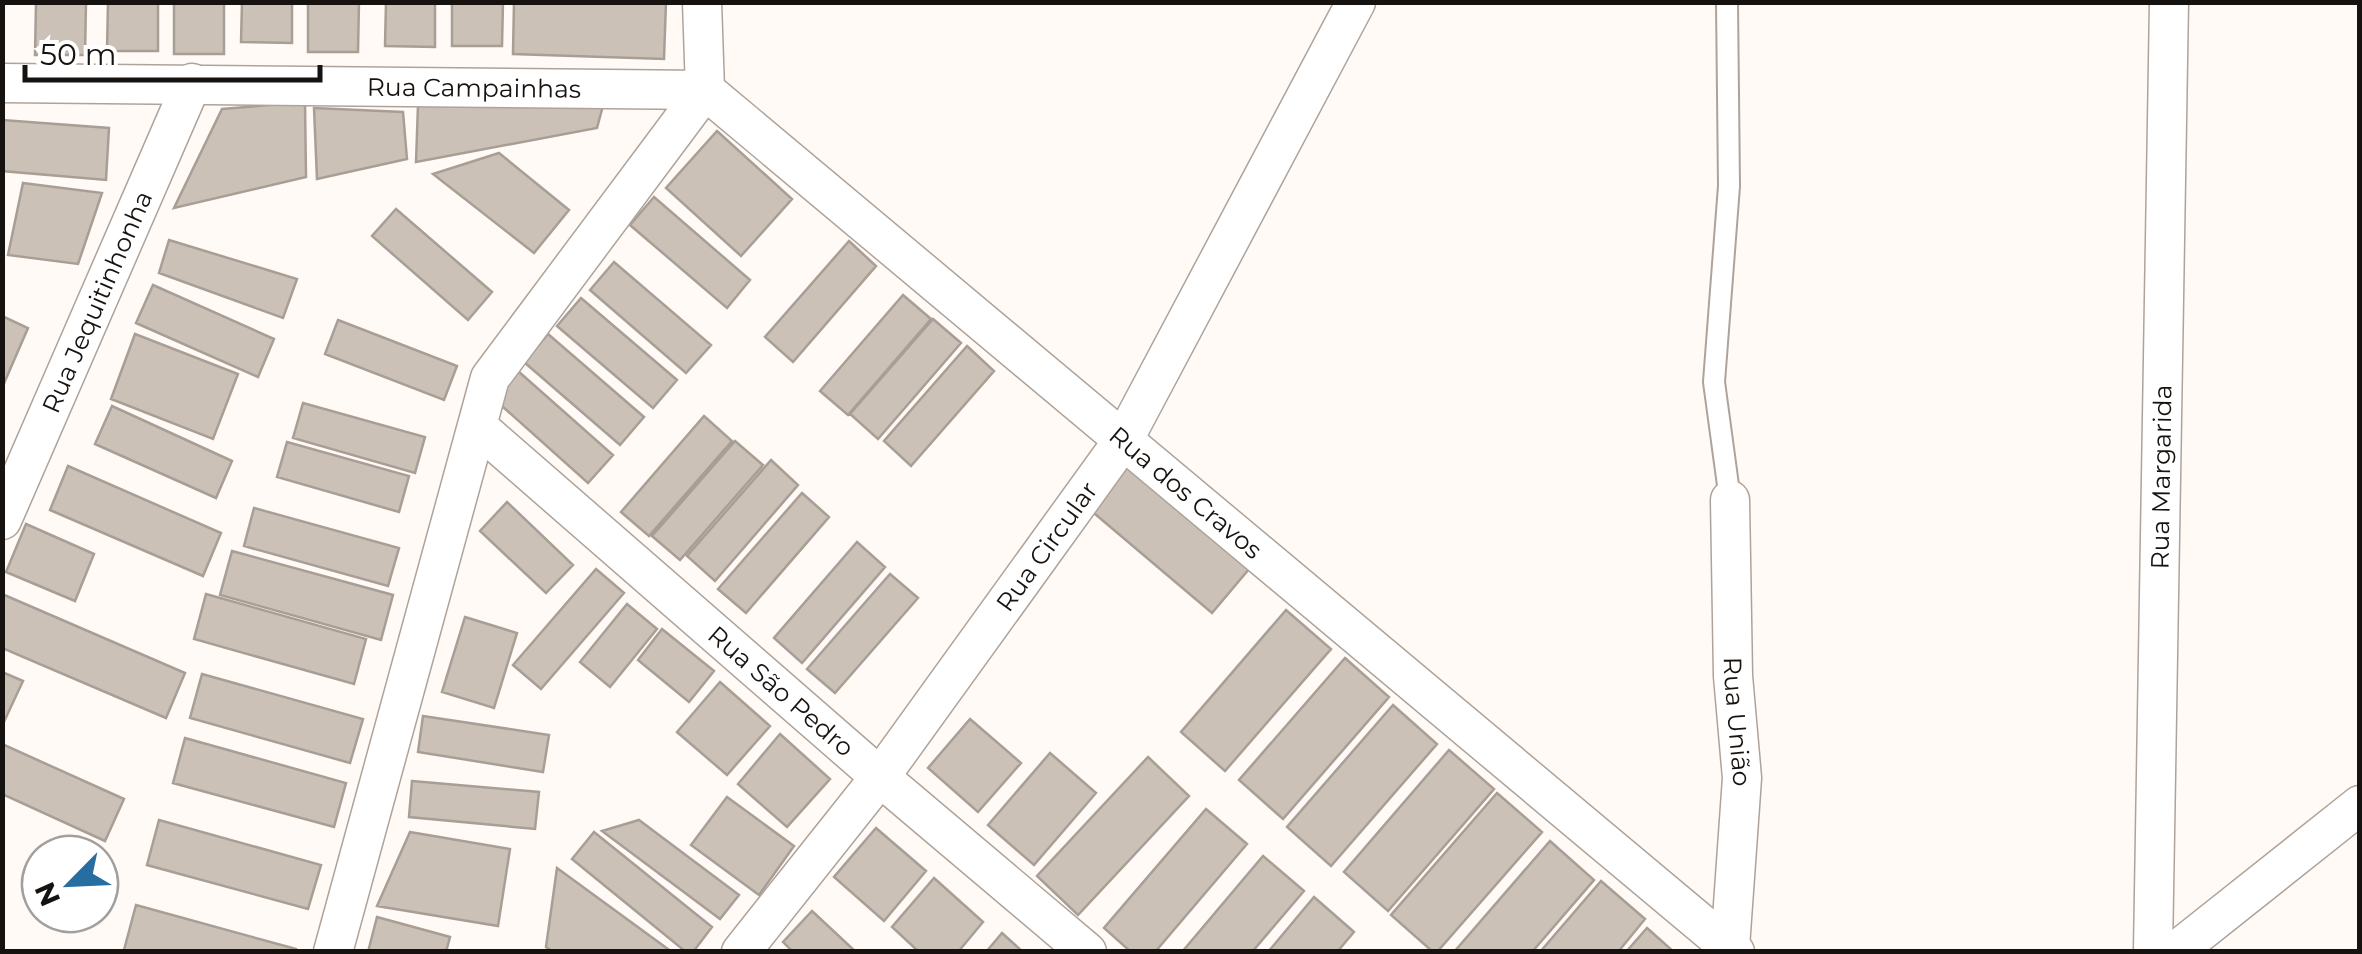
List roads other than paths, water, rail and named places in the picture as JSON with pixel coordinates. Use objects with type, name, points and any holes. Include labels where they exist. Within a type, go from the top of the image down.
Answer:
[{"type":"street","points":[[334,952],[490,378],[705,90],[702,2]]},
{"type":"street","name":"Rua Circular","points":[[742,952],[880,777],[1124,439],[1356,2]]},
{"type":"street","name":"Rua Margarida","points":[[2153,952],[2170,2]]},
{"type":"street","name":"Rua Campainhas","points":[[2,83],[705,90]]},
{"type":"street","name":"Rua Jequitinhonha","points":[[2,520],[192,83]]},
{"type":"street","name":"Rua dos Cravos","points":[[705,90],[1733,949]]},
{"type":"street","name":"Rua São Pedro","points":[[478,427],[1086,952]]},
{"type":"street","name":"Rua União","points":[[1730,500],[1734,676],[1742,778],[1733,949]]},
{"type":"street","points":[[2175,952],[2360,805]]},
{"type":"lane","points":[[1727,2],[1729,186],[1714,382],[1730,500]]}]
